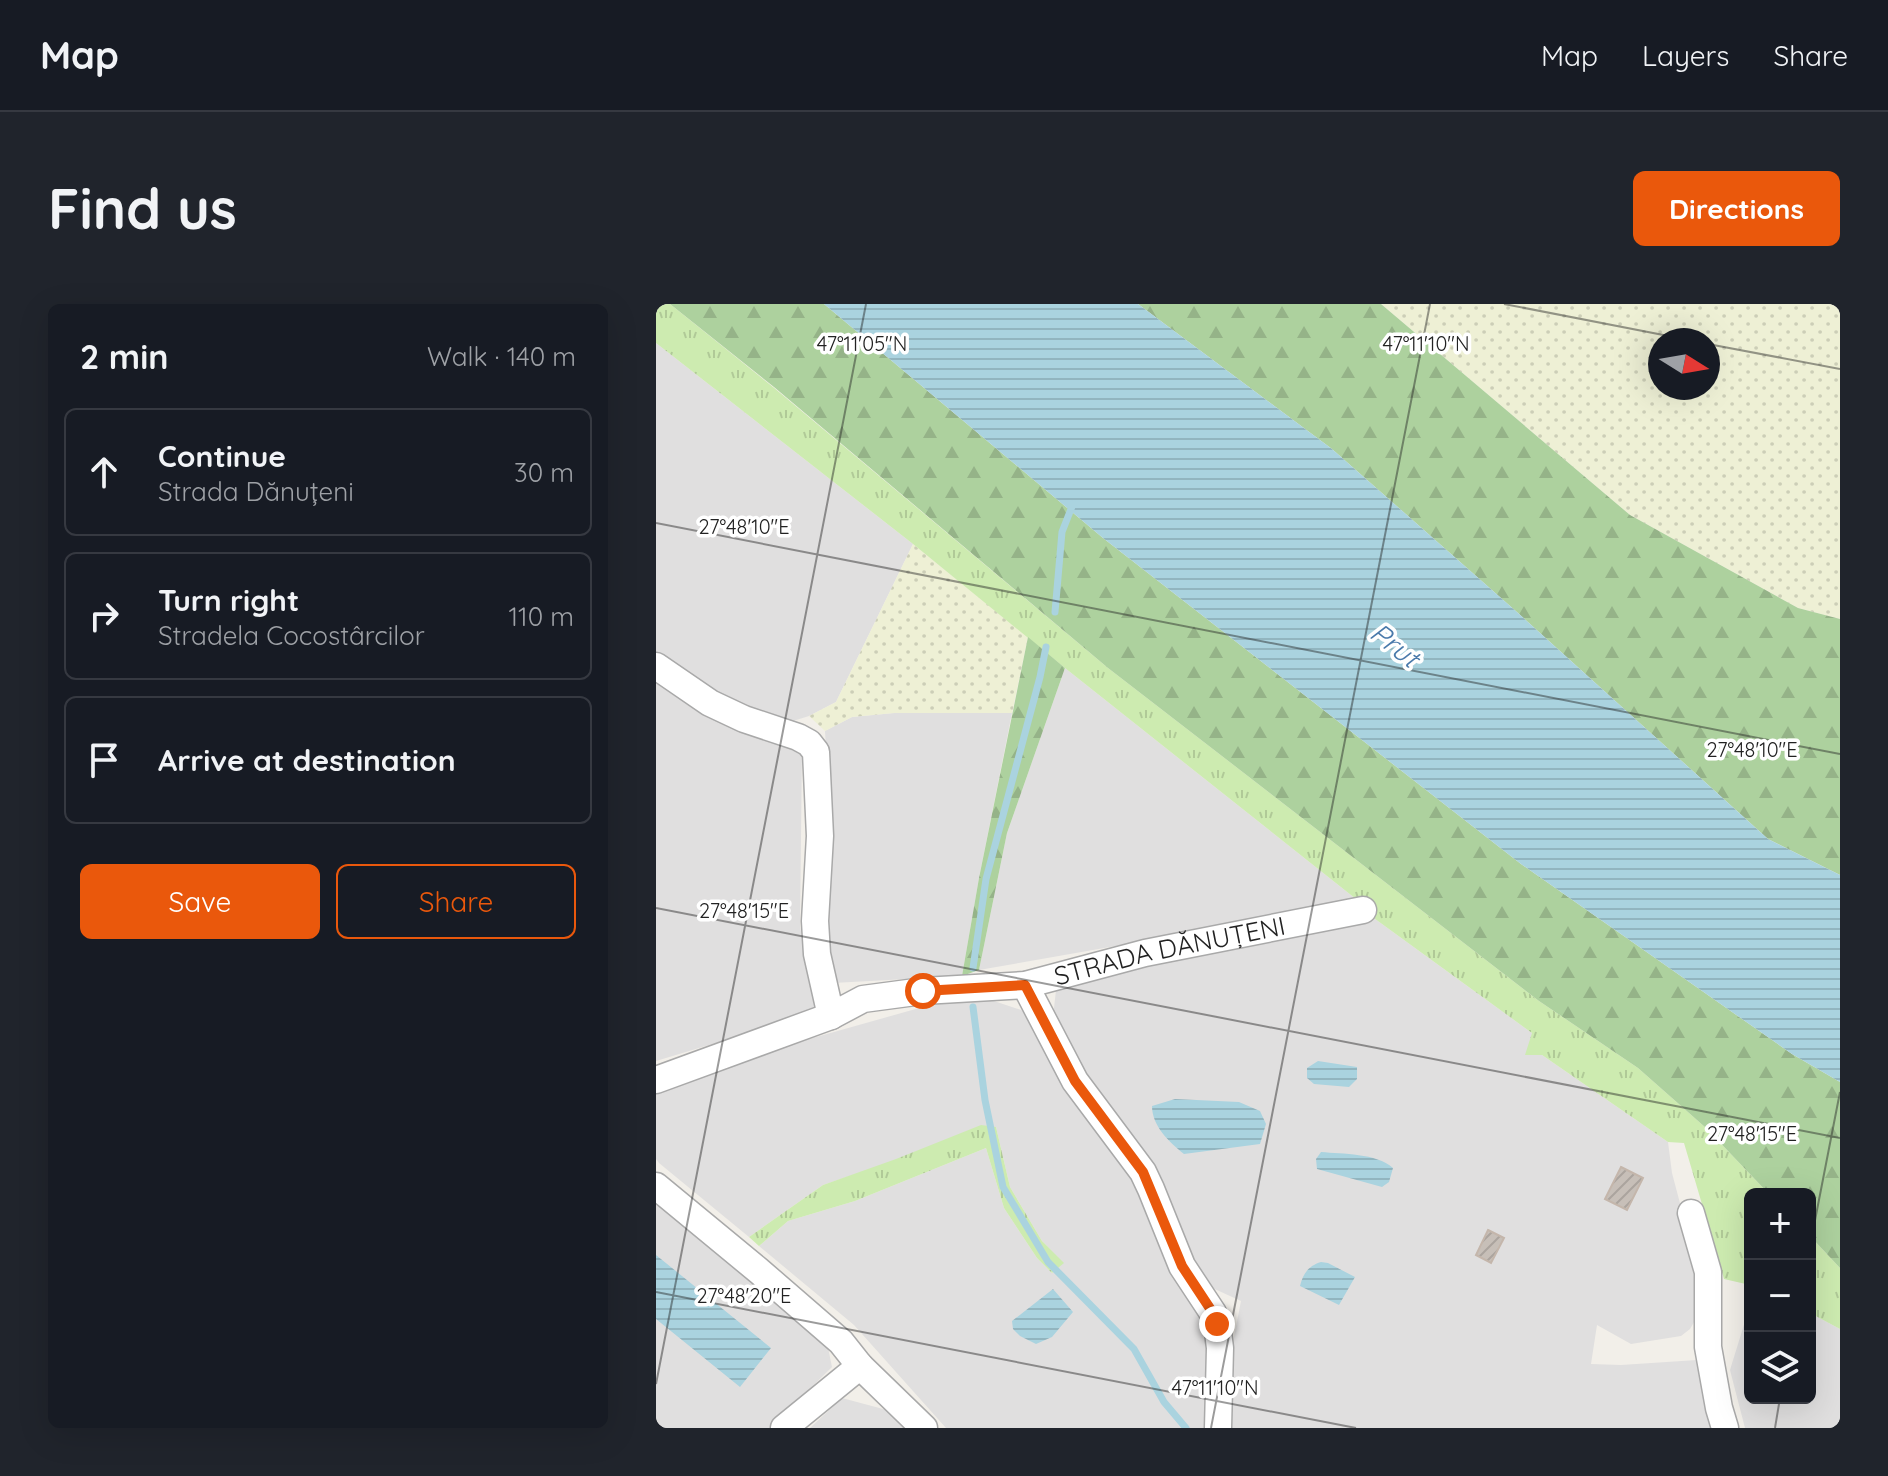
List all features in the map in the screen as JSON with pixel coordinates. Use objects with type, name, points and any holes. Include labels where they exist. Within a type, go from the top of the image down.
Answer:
[{"type":"street","points":[[656,666],[710,703],[744,719],[798,737],[809,743],[816,752],[820,836],[815,921],[817,954],[831,1016]]},
{"type":"street","name":"STRADA DĂNUȚENI","points":[[656,1080],[831,1016],[863,999],[923,991],[1025,985],[1145,953],[1363,910]]},
{"type":"street","points":[[1025,985],[1075,1081],[1143,1172],[1182,1266],[1213,1313],[1220,1348],[1218,1428]]},
{"type":"street","points":[[656,1186],[806,1310],[924,1428]]},
{"type":"street","points":[[1691,1213],[1708,1272],[1708,1347],[1725,1428]]},
{"type":"street","points":[[784,1428],[860,1366]]},
{"type":"shaded area","points":[[656,343],[913,544],[836,702],[809,716],[793,721],[744,710],[727,703],[715,690],[681,674],[656,655]]},
{"type":"shaded area","points":[[1065,668],[1361,903],[979,970],[1007,833]]},
{"type":"shaded area","points":[[656,680],[802,749],[800,927],[817,1007],[755,1031],[656,1061]]},
{"type":"shaded area","points":[[894,713],[1012,713],[962,976],[833,983],[824,914],[831,836],[825,731],[852,717]]},
{"type":"shaded area","points":[[1371,916],[1532,1033],[1542,1055],[1668,1142],[1672,1173],[1695,1260],[1703,1307],[1690,1329],[1681,1336],[1631,1344],[1597,1325],[1591,1364],[1697,1360],[1717,1428],[1223,1428],[1228,1367],[1241,1301],[1197,1281],[1076,1075],[1053,1017],[1057,981]]},
{"type":"shaded area","points":[[985,998],[1027,1012],[1131,1168],[1207,1320],[1211,1428],[946,1428],[854,1325],[759,1246],[788,1221],[855,1201],[986,1148],[1004,1208],[1037,1258],[1052,1273],[1063,1263],[1042,1241],[1010,1187],[996,1127],[823,1185],[749,1237],[656,1159],[656,1091],[749,1056],[944,1001]]},
{"type":"shaded area","points":[[656,1198],[826,1338],[832,1367],[770,1428],[656,1428]]},
{"type":"shaded area","points":[[1816,1316],[1840,1329],[1840,1428],[1745,1428],[1730,1370],[1744,1324],[1744,1404],[1816,1404]]},
{"type":"shaded area","points":[[842,1398],[898,1413],[912,1428],[810,1428]]},
{"type":"green space","points":[[656,304],[670,304],[1108,668],[1539,1001],[1638,1068],[1706,1128],[1763,1188],[1744,1188],[1744,1284],[1724,1279],[1684,1143],[1668,1142],[1542,1055],[1525,1055],[1532,1033],[1371,916],[1361,903],[913,544],[656,343]]},
{"type":"green space","points":[[670,304],[824,304],[1103,538],[1521,864],[1792,1054],[1840,1082],[1840,1268],[1816,1242],[1816,1188],[1763,1188],[1706,1128],[1638,1068],[1539,1001],[1108,668],[774,387]]},
{"type":"green space","points":[[1138,304],[1381,304],[1630,515],[1798,608],[1840,619],[1840,875],[1768,839],[1332,449]]},
{"type":"green space","points":[[1381,304],[1840,304],[1840,619],[1798,608],[1630,515]]},
{"type":"green space","points":[[913,544],[1028,637],[1012,713],[894,713],[852,717],[825,731],[809,716],[836,702]]},
{"type":"green space","points":[[1028,637],[1065,668],[1007,833],[979,970],[962,976],[979,878]]},
{"type":"green space","points":[[981,1125],[996,1127],[1010,1187],[1042,1241],[1064,1263],[1052,1273],[1037,1258],[1004,1208],[986,1148],[855,1201],[788,1221],[759,1246],[749,1237],[823,1185]]},
{"type":"green space","points":[[1816,1242],[1840,1268],[1840,1329],[1816,1316]]},
{"type":"water","name":"Prut","points":[[824,304],[1138,304],[1332,449],[1768,839],[1840,875],[1840,1082],[1792,1054],[1521,864],[1103,538]]},
{"type":"water","points":[[1318,1061],[1357,1067],[1357,1079],[1349,1087],[1314,1084],[1307,1078],[1307,1068]]},
{"type":"water","points":[[1175,1099],[1239,1102],[1260,1111],[1266,1124],[1260,1144],[1184,1154],[1162,1133],[1153,1113],[1152,1106]]},
{"type":"water","points":[[1321,1152],[1378,1159],[1393,1168],[1389,1182],[1382,1187],[1317,1169],[1316,1159]]},
{"type":"water","points":[[656,1255],[771,1348],[740,1387],[656,1319]]},
{"type":"water","points":[[1321,1262],[1355,1277],[1339,1305],[1300,1286],[1307,1271]]},
{"type":"water","points":[[1053,1289],[1073,1312],[1052,1337],[1036,1344],[1020,1336],[1013,1329],[1012,1321]]},
{"type":"building","points":[[1621,1167],[1643,1178],[1627,1210],[1605,1199]]},
{"type":"building","points":[[1488,1230],[1504,1238],[1491,1263],[1476,1255]]},
{"type":"waterway","points":[[1055,612],[1062,532],[1073,504]]},
{"type":"waterway","points":[[973,968],[986,879],[1046,647]]},
{"type":"waterway","points":[[973,1007],[985,1100],[1003,1187],[1048,1262],[1134,1349],[1164,1402],[1186,1428]]},
{"type":"route","points":[[923,991],[1025,985],[1075,1081],[1143,1172],[1182,1266],[1217,1324]]}]
